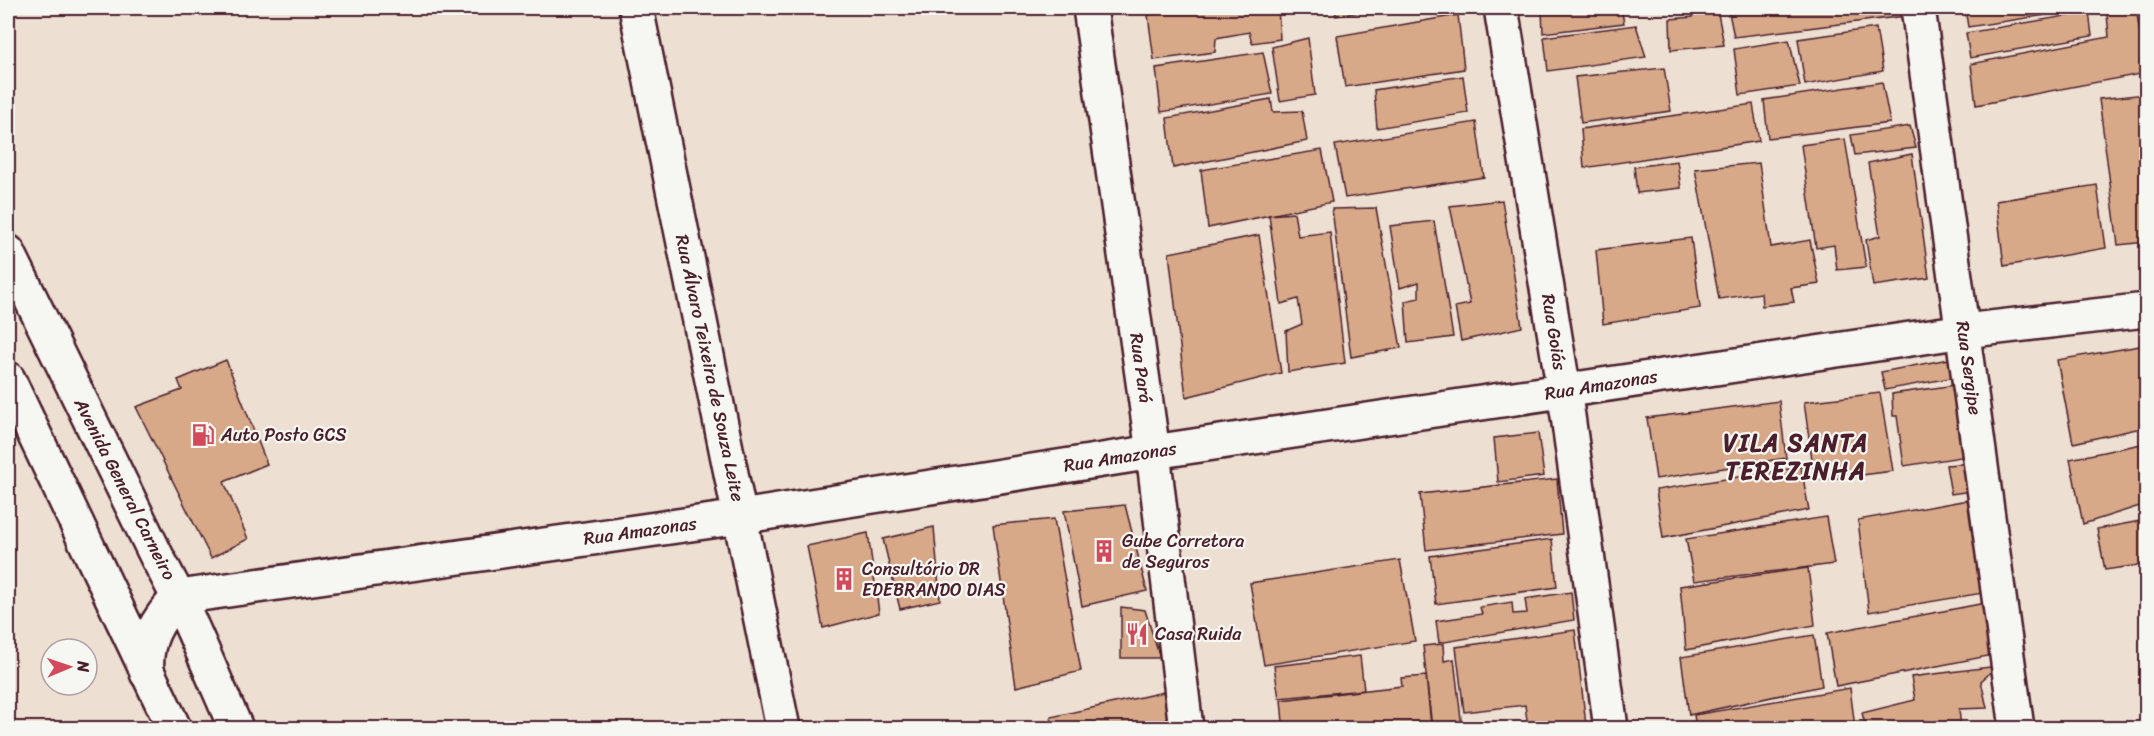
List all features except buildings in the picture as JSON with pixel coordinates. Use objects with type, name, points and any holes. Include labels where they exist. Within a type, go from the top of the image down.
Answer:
[{"type":"street","name":"Rua Álvaro Teixeira de Souza Leite","points":[[636,8],[783,729]]},
{"type":"street","name":"Rua Pará","points":[[1090,8],[1153,452],[1186,729]]},
{"type":"street","name":"Rua Goiás","points":[[1501,8],[1564,391],[1611,729]]},
{"type":"street","name":"Rua Sergipe","points":[[1918,8],[2018,729]]},
{"type":"street","name":"Avenida General Carneiro","points":[[8,252],[179,597],[236,729]]},
{"type":"street","name":"Rua Amazonas","points":[[179,597],[740,517],[1153,452],[1964,331],[2146,310]]},
{"type":"street","points":[[8,379],[174,729]]},
{"type":"street","points":[[147,673],[146,656],[157,622],[179,597]]},
{"type":"place","name":"Auto Posto GCS","points":[[203,435]]},
{"type":"place","name":"Gube Corretora de Seguros","points":[[1104,551]]},
{"type":"place","name":"Consultório DR EDEBRANDO DIAS","points":[[844,579]]},
{"type":"place","name":"Casa Ruida","points":[[1137,634]]},
{"type":"district","name":"VILA SANTA TEREZINHA","points":[[1796,457]]}]
